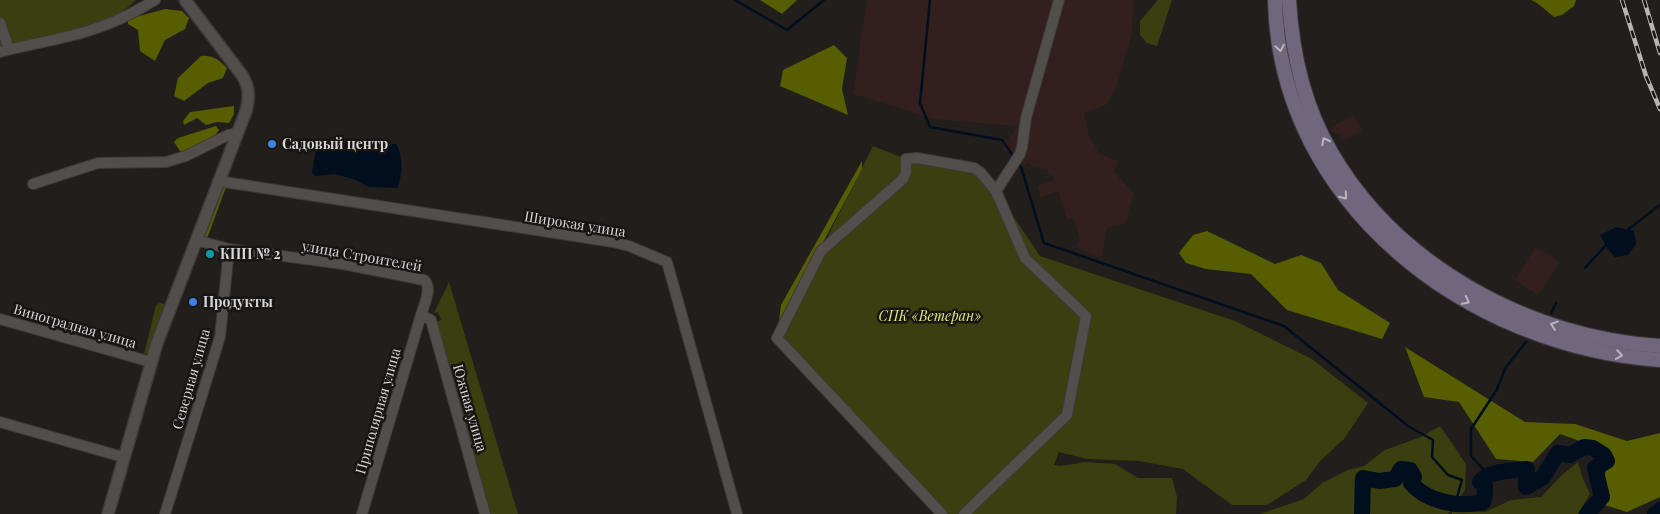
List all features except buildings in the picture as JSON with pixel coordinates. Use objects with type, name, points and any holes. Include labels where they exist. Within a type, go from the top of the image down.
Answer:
[{"type":"main road","points":[[1275,0],[1278,38],[1284,70],[1294,104],[1310,142],[1341,192],[1388,244],[1415,267],[1447,290],[1511,324],[1582,348],[1660,360]]},
{"type":"main road","points":[[1289,0],[1292,36],[1298,68],[1317,124],[1342,169],[1368,203],[1410,246],[1436,266],[1488,298],[1541,320],[1576,332],[1609,340],[1660,346]]},
{"type":"street","points":[[0,23],[6,49],[101,27],[125,17],[155,0]]},
{"type":"street","points":[[108,514],[119,456],[146,361],[196,240],[246,111],[249,98],[246,83],[230,59],[184,0]]},
{"type":"street","points":[[996,191],[1020,154],[1026,118],[1059,0]]},
{"type":"street","points":[[33,184],[98,164],[166,162],[186,156],[228,134],[237,133]]},
{"type":"street","points":[[942,514],[777,338],[821,251],[902,180],[906,172],[906,159],[916,158],[974,168],[981,173],[996,191],[1025,258],[1086,316],[1068,414],[964,514]]},
{"type":"street","name":"Широкая улица","points":[[218,181],[613,242],[629,246],[666,262],[737,514]]},
{"type":"street","points":[[196,240],[229,249]]},
{"type":"street","name":"улица Строителей","points":[[229,249],[343,264],[424,280],[428,288],[421,315]]},
{"type":"street","name":"Северная улица","points":[[166,514],[220,337],[229,249]]},
{"type":"street","name":"Приполярная улица","points":[[362,514],[421,315]]},
{"type":"street","name":"Южная улица","points":[[421,315],[431,320],[485,514]]},
{"type":"street","name":"Виноградная улица","points":[[0,319],[146,361]]},
{"type":"street","points":[[0,422],[119,456]]},
{"type":"shaded area","points":[[760,0],[797,0],[782,14]]},
{"type":"shaded area","points":[[867,0],[1134,0],[1132,33],[1116,88],[1106,105],[1084,113],[1089,137],[1098,150],[1097,153],[1118,161],[1114,172],[1134,193],[1125,224],[1107,228],[1102,257],[1093,256],[1087,251],[1076,248],[1078,242],[1081,242],[1073,217],[1067,219],[1058,191],[1041,197],[1037,186],[1054,180],[1053,175],[1049,176],[1047,169],[1040,170],[1039,166],[1032,168],[1030,163],[1023,165],[1018,157],[1002,149],[1018,126],[934,119],[853,94]]},
{"type":"shaded area","points":[[1531,0],[1576,0],[1574,6],[1562,15],[1554,17]]},
{"type":"shaded area","points":[[165,9],[182,11],[189,18],[185,29],[165,40],[155,61],[140,51],[138,30],[128,24],[128,19]]},
{"type":"shaded area","points":[[834,45],[847,58],[842,89],[848,115],[780,86],[783,70]]},
{"type":"shaded area","points":[[201,56],[209,56],[227,68],[223,78],[208,83],[184,101],[174,96],[178,78]]},
{"type":"shaded area","points":[[234,106],[234,114],[229,123],[217,122],[206,125],[197,118],[184,125],[183,121],[190,112]]},
{"type":"shaded area","points":[[1353,115],[1362,131],[1342,141],[1339,135],[1332,132],[1330,128]]},
{"type":"shaded area","points":[[216,126],[219,130],[215,136],[182,154],[174,142],[178,138]]},
{"type":"shaded area","points":[[862,161],[862,169],[785,314],[779,321],[781,305]]},
{"type":"shaded area","points":[[219,186],[226,187],[206,238],[202,232]]},
{"type":"shaded area","points":[[1207,231],[1275,264],[1301,255],[1321,263],[1338,290],[1390,323],[1382,339],[1287,310],[1251,274],[1206,269],[1186,263],[1179,253],[1193,235]]},
{"type":"shaded area","points":[[1536,247],[1560,262],[1538,295],[1515,280]]},
{"type":"shaded area","points":[[1405,347],[1525,422],[1575,424],[1627,441],[1660,433],[1660,497],[1627,512],[1601,504],[1607,461],[1604,455],[1593,447],[1560,434],[1533,462],[1496,459],[1459,402],[1424,397]]},
{"type":"green space","points":[[0,0],[136,0],[108,20],[90,27],[53,37],[0,47]]},
{"type":"green space","points":[[1158,0],[1172,0],[1157,46],[1147,43],[1140,35],[1140,21]]},
{"type":"green space","name":"СПК «Ветеран»","points":[[873,146],[906,159],[974,168],[996,191],[1040,256],[1235,321],[1312,359],[1368,403],[1344,439],[1320,461],[1306,480],[1267,505],[1232,505],[1183,469],[1139,461],[1087,459],[1059,452],[1054,465],[1061,466],[1085,462],[1115,464],[1138,478],[1172,478],[1177,497],[1176,514],[942,514],[777,338]]},
{"type":"green space","points":[[449,282],[518,514],[491,514],[437,322],[441,320],[438,312],[434,313]]},
{"type":"green space","points":[[164,304],[165,308],[148,352],[144,354],[156,305]]},
{"type":"green space","points":[[1440,426],[1466,464],[1465,490],[1452,509],[1485,512],[1511,500],[1541,497],[1562,475],[1578,462],[1590,494],[1578,514],[1452,514],[1451,510],[1448,514],[1260,514],[1304,499],[1322,483],[1348,470],[1364,466],[1385,450],[1421,437]]},
{"type":"water","points":[[317,143],[361,146],[396,144],[400,154],[401,166],[397,188],[369,187],[353,179],[335,174],[316,176],[312,173]]},
{"type":"water","points":[[1616,227],[1634,231],[1636,244],[1628,255],[1615,257],[1609,251],[1600,235]]},
{"type":"waterway","points":[[735,0],[787,30],[824,0]]},
{"type":"waterway","points":[[930,0],[920,103],[930,127],[1002,140],[1014,157]]},
{"type":"waterway","points":[[1018,163],[1021,167],[1044,243],[1284,326],[1408,426],[1433,440],[1432,457],[1448,475],[1462,480],[1455,504]]},
{"type":"waterway","points":[[1626,231],[1660,205]]},
{"type":"waterway","points":[[1585,268],[1607,244]]},
{"type":"waterway","points":[[1551,313],[1556,303]]},
{"type":"waterway","points":[[1491,475],[1471,456],[1471,429],[1496,391],[1506,367],[1526,342]]},
{"type":"waterway","points":[[1362,514],[1363,478],[1379,481],[1395,479],[1401,469],[1410,470],[1414,477],[1411,483],[1426,495],[1454,504],[1474,504],[1483,502],[1485,486],[1480,482],[1489,475],[1527,469],[1526,487],[1543,477],[1558,453],[1570,455],[1584,447],[1593,448],[1604,455],[1607,461],[1595,468],[1602,497],[1587,514]]},
{"type":"waterway","points":[[1655,514],[1659,513],[1660,510]]},
{"type":"railway","points":[[1622,0],[1646,76],[1660,109]]},
{"type":"railway","points":[[1644,0],[1660,53]]},
{"type":"place","name":"Садовый центр","points":[[272,144]]},
{"type":"place","name":"КПП № 2","points":[[210,254]]},
{"type":"place","name":"Продукты","points":[[193,302]]}]
